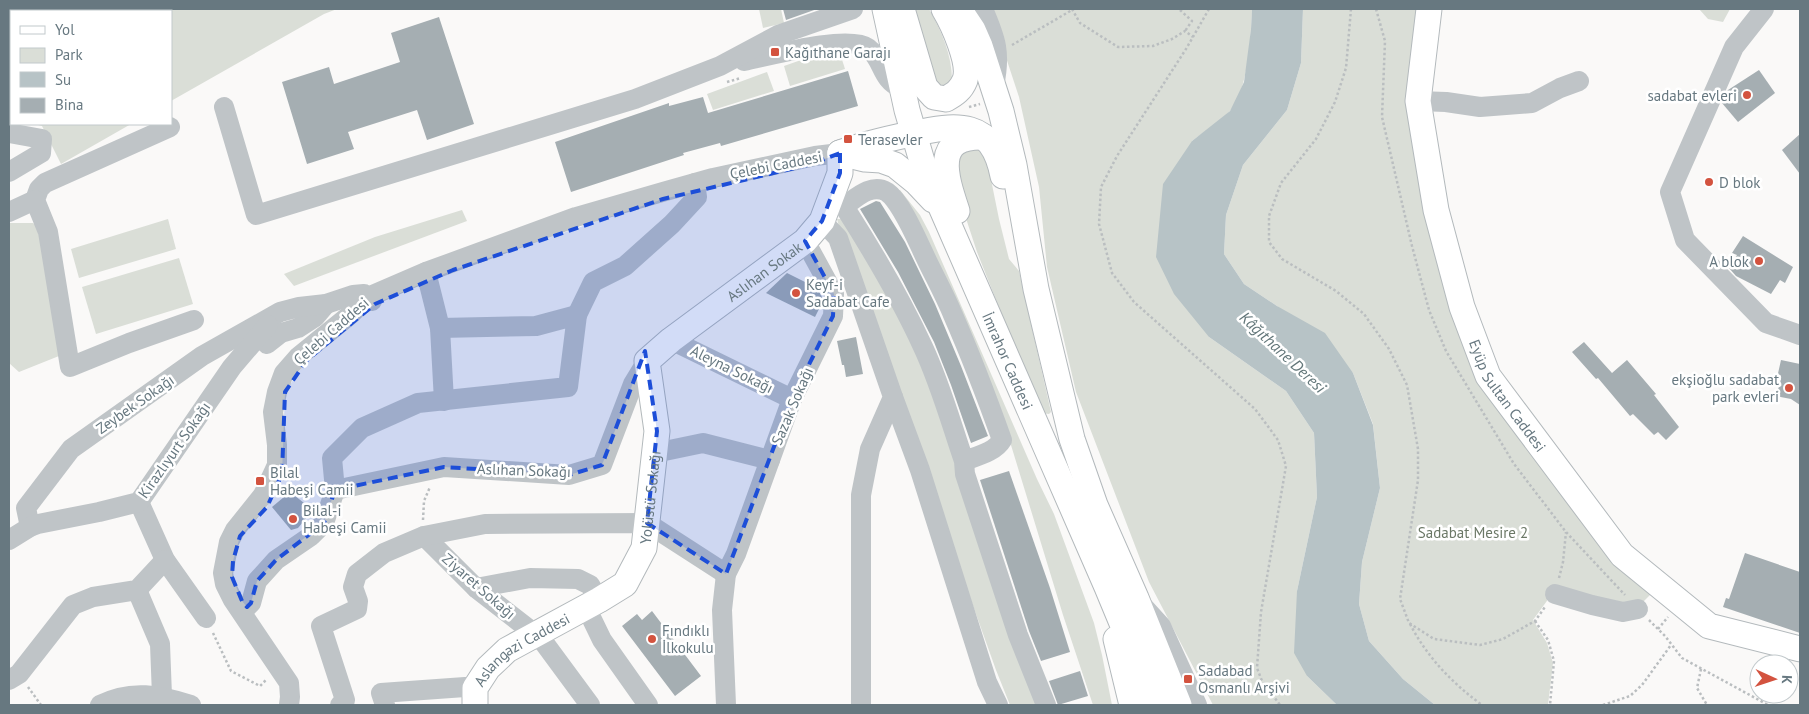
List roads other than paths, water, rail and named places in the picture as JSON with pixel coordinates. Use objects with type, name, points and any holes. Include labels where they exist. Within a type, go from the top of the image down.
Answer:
[{"type":"main road","name":"İmrahor Caddesi","points":[[885,9],[901,88],[924,168],[1107,587],[1156,705]]},
{"type":"main road","points":[[902,9],[925,87],[934,97],[946,99],[958,92],[966,78],[966,73],[952,24],[944,9]]},
{"type":"main road","points":[[959,9],[973,30],[994,86],[1014,165],[1036,289],[1072,439],[1095,505],[1136,598],[1179,705]]},
{"type":"main road","name":"Eyüp Sultan Caddesi","points":[[1429,9],[1418,101],[1436,210],[1462,307],[1488,376],[1622,555],[1709,626],[1800,649]]},
{"type":"main road","points":[[840,153],[879,140],[932,129],[966,128],[984,137],[994,148],[998,155],[1014,217],[1025,231]]},
{"type":"main road","points":[[978,291],[968,244],[949,189],[946,161],[951,147],[958,141],[966,138],[984,137]]},
{"type":"main road","points":[[840,153],[865,159],[881,160],[895,166],[916,182],[941,208]]},
{"type":"main road","name":"Aslıhan Sokak","points":[[646,361],[671,340],[805,241],[822,221],[840,173],[840,153]]},
{"type":"main road","name":"Yolüstü Sokağı","points":[[592,603],[625,584],[644,548],[657,431],[646,361]]},
{"type":"main road","points":[[1107,587],[1117,645],[1132,705]]},
{"type":"main road","name":"Aslangazi Caddesi","points":[[475,697],[488,668],[507,650],[592,603]]},
{"type":"street","points":[[224,107],[256,215],[635,99],[720,66],[778,36],[853,9]]},
{"type":"street","points":[[983,9],[994,36],[998,53],[998,67],[994,86]]},
{"type":"street","points":[[1764,9],[1734,47],[1670,192],[1685,240],[1766,323],[1800,335]]},
{"type":"street","points":[[720,66],[815,46],[853,42],[870,49],[892,84],[901,88]]},
{"type":"street","points":[[1418,101],[1446,102],[1480,107],[1532,103],[1560,88],[1579,81]]},
{"type":"street","points":[[170,127],[50,180],[39,188],[35,200],[48,232],[70,367],[129,342],[194,320]]},
{"type":"street","points":[[9,133],[42,139],[41,153],[9,172]]},
{"type":"street","name":"Çelebi Caddesi","points":[[289,705],[289,683],[233,600],[222,573],[225,556],[232,536],[263,495],[277,465],[277,445],[273,412],[277,392],[284,374],[298,357],[351,314],[372,300],[392,294],[428,276],[696,186],[815,156],[840,153]]},
{"type":"street","points":[[247,607],[251,603],[257,581],[276,560],[311,536],[324,523],[335,490],[332,458],[362,428],[418,403],[568,387],[576,314],[593,282],[625,266],[672,224],[697,197],[696,186]]},
{"type":"street","points":[[964,461],[986,453],[999,445],[1002,440],[953,315],[909,224],[894,198],[886,192],[877,189],[870,190],[846,206],[847,211],[900,300],[924,348],[964,461],[965,474],[994,566],[1018,635],[1046,705]]},
{"type":"street","points":[[9,212],[35,200]]},
{"type":"street","points":[[822,221],[838,238],[892,397],[920,470],[987,682],[998,705]]},
{"type":"street","name":"Sazak Sokağı","points":[[726,705],[722,610],[726,574],[736,554],[792,399],[832,316],[834,294],[805,241]]},
{"type":"street","points":[[428,276],[440,328],[444,401]]},
{"type":"street","name":"Zeybek Sokağı","points":[[30,527],[26,508],[71,448],[202,356],[280,312],[299,307],[326,304],[353,295],[364,294],[372,300]]},
{"type":"street","name":"Çelebi Caddesi","points":[[299,705],[299,693],[295,677],[283,656],[235,590],[232,577],[233,561],[240,536],[267,507],[282,474],[285,461],[281,429],[281,408],[285,392],[294,374],[372,300]]},
{"type":"street","points":[[267,344],[281,333],[298,328],[315,318],[326,304]]},
{"type":"street","name":"Kirazlıyurt Sokağı","points":[[9,540],[30,527],[139,502],[232,367],[280,312]]},
{"type":"street","points":[[440,328],[536,326],[576,314]]},
{"type":"street","name":"Aleyna Sokağı","points":[[671,340],[792,399]]},
{"type":"street","name":"Aslıhan Sokağı","points":[[335,490],[444,467],[570,475],[602,465],[633,384],[646,361]]},
{"type":"street","points":[[861,705],[861,495],[870,450],[892,397]]},
{"type":"street","points":[[655,453],[703,442],[770,460]]},
{"type":"street","points":[[139,502],[165,560],[206,618]]},
{"type":"street","points":[[343,702],[321,626],[356,609],[358,601],[353,587],[358,574],[384,553],[424,536],[485,524],[647,523],[726,574],[730,591],[734,705]]},
{"type":"street","name":"Ziyaret Sokağı","points":[[424,536],[476,588],[545,644],[590,705]]},
{"type":"street","points":[[14,677],[73,605],[93,597],[137,590],[165,560]]},
{"type":"street","points":[[476,588],[530,578],[578,579],[590,585],[592,603],[602,640],[648,705]]},
{"type":"street","points":[[137,590],[160,644],[156,701]]},
{"type":"street","points":[[1555,594],[1623,612],[1638,609]]},
{"type":"street","points":[[1136,598],[1161,626],[1197,705]]},
{"type":"street","points":[[383,699],[465,687],[475,697]]},
{"type":"street","points":[[103,704],[130,696],[191,705]]},
{"type":"street","points":[[125,705],[156,701]]},
{"type":"water","name":"Kâğıthane Deresi","points":[[1252,9],[1303,9],[1301,63],[1287,110],[1243,165],[1226,215],[1224,254],[1244,284],[1277,306],[1325,333],[1353,373],[1373,425],[1380,488],[1362,562],[1359,604],[1369,641],[1403,679],[1435,705],[1337,705],[1307,676],[1294,653],[1297,591],[1317,497],[1314,433],[1286,391],[1209,337],[1174,294],[1156,257],[1163,184],[1192,141],[1230,111],[1244,82]]},
{"type":"place","name":"Kağıthane Garajı","points":[[775,52]]},
{"type":"place","name":"sadabat evleri","points":[[1747,95]]},
{"type":"place","name":"Terasevler","points":[[848,139]]},
{"type":"place","name":"D blok","points":[[1709,182]]},
{"type":"place","name":"A blok","points":[[1759,261]]},
{"type":"place","name":"Keyf-i Sadabat Cafe","points":[[796,293]]},
{"type":"place","name":"ekşioğlu sadabat park evleri","points":[[1789,388]]},
{"type":"place","name":"Bilal Habeşi Camii","points":[[260,481]]},
{"type":"place","name":"Bilal-i Habeşi Camii","points":[[293,519]]},
{"type":"place","name":"Fındıklı İlkokulu","points":[[652,639]]},
{"type":"place","name":"Sadabad Osmanlı Arşivi","points":[[1188,679]]},
{"type":"park label","name":"Sadabat Mesire 2","points":[[1473,532]]}]
